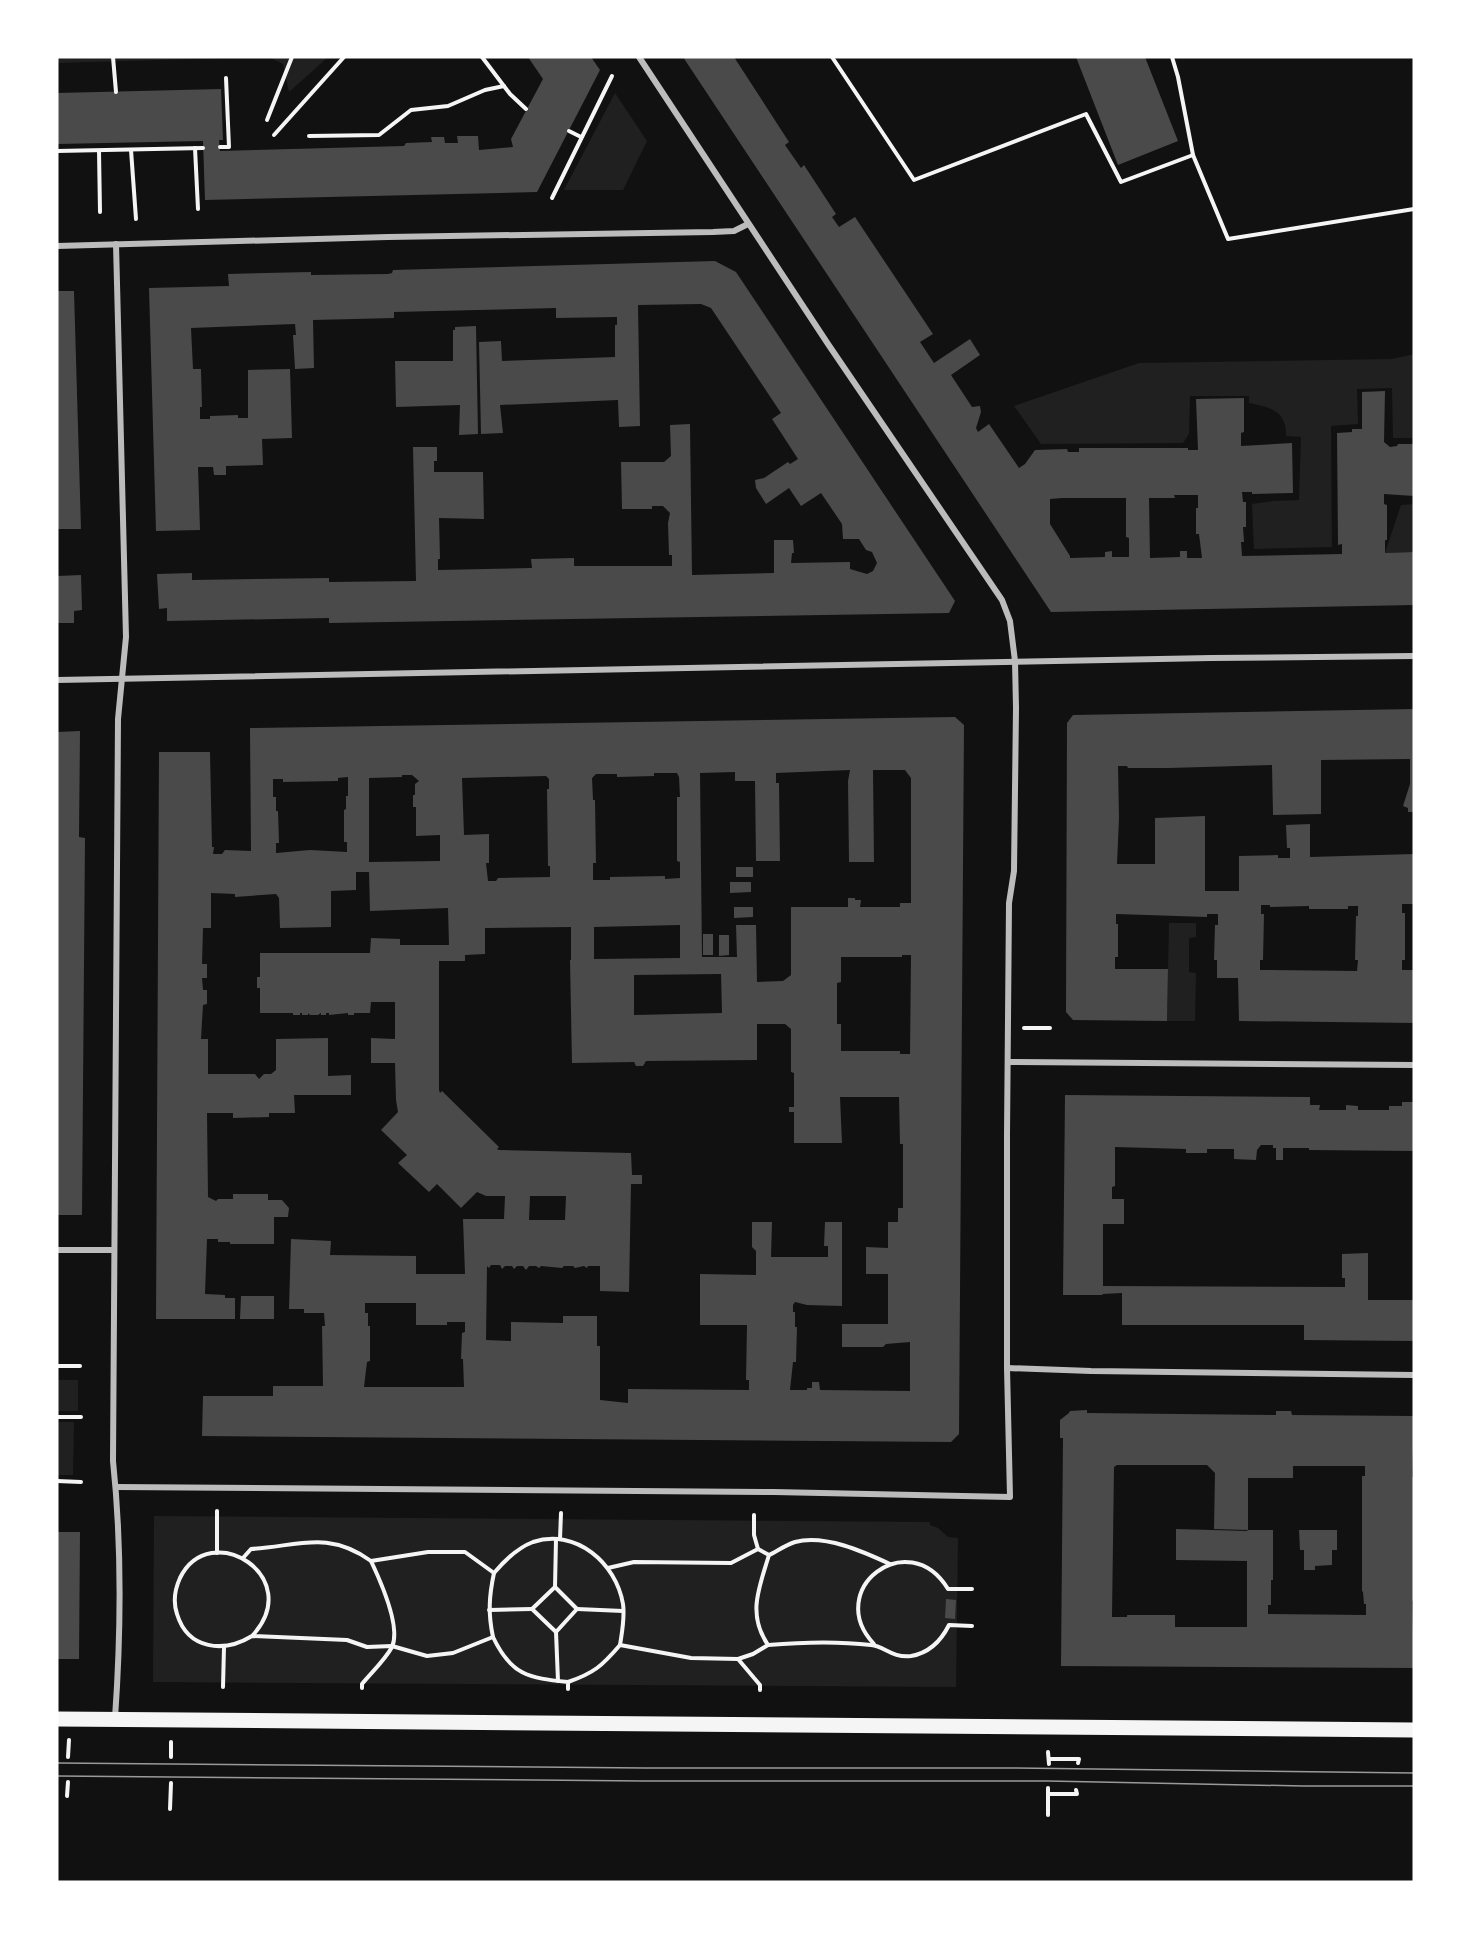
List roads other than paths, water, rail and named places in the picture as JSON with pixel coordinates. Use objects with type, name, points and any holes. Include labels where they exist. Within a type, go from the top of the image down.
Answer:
[{"type":"main road","points":[[57,1719],[1414,1730]]},
{"type":"street","points":[[116,1487],[764,1492],[1010,1497],[1006,1368],[1010,903],[1014,871],[1015,661],[1010,621],[1002,600],[748,224],[639,57]]},
{"type":"street","points":[[57,246],[723,232],[734,231],[748,224]]},
{"type":"street","points":[[115,1719],[118,1672],[118,1512],[113,1461],[118,719],[126,637],[116,244]]},
{"type":"street","points":[[57,680],[1015,661],[1414,656]]},
{"type":"street","points":[[1008,1062],[1414,1065]]},
{"type":"street","points":[[57,1250],[114,1250]]},
{"type":"street","points":[[1006,1368],[1414,1375]]},
{"type":"tram line","points":[[57,1763],[645,1768],[1009,1768],[1414,1773]]},
{"type":"tram line","points":[[57,1776],[644,1781],[1048,1781],[1414,1786]]}]
